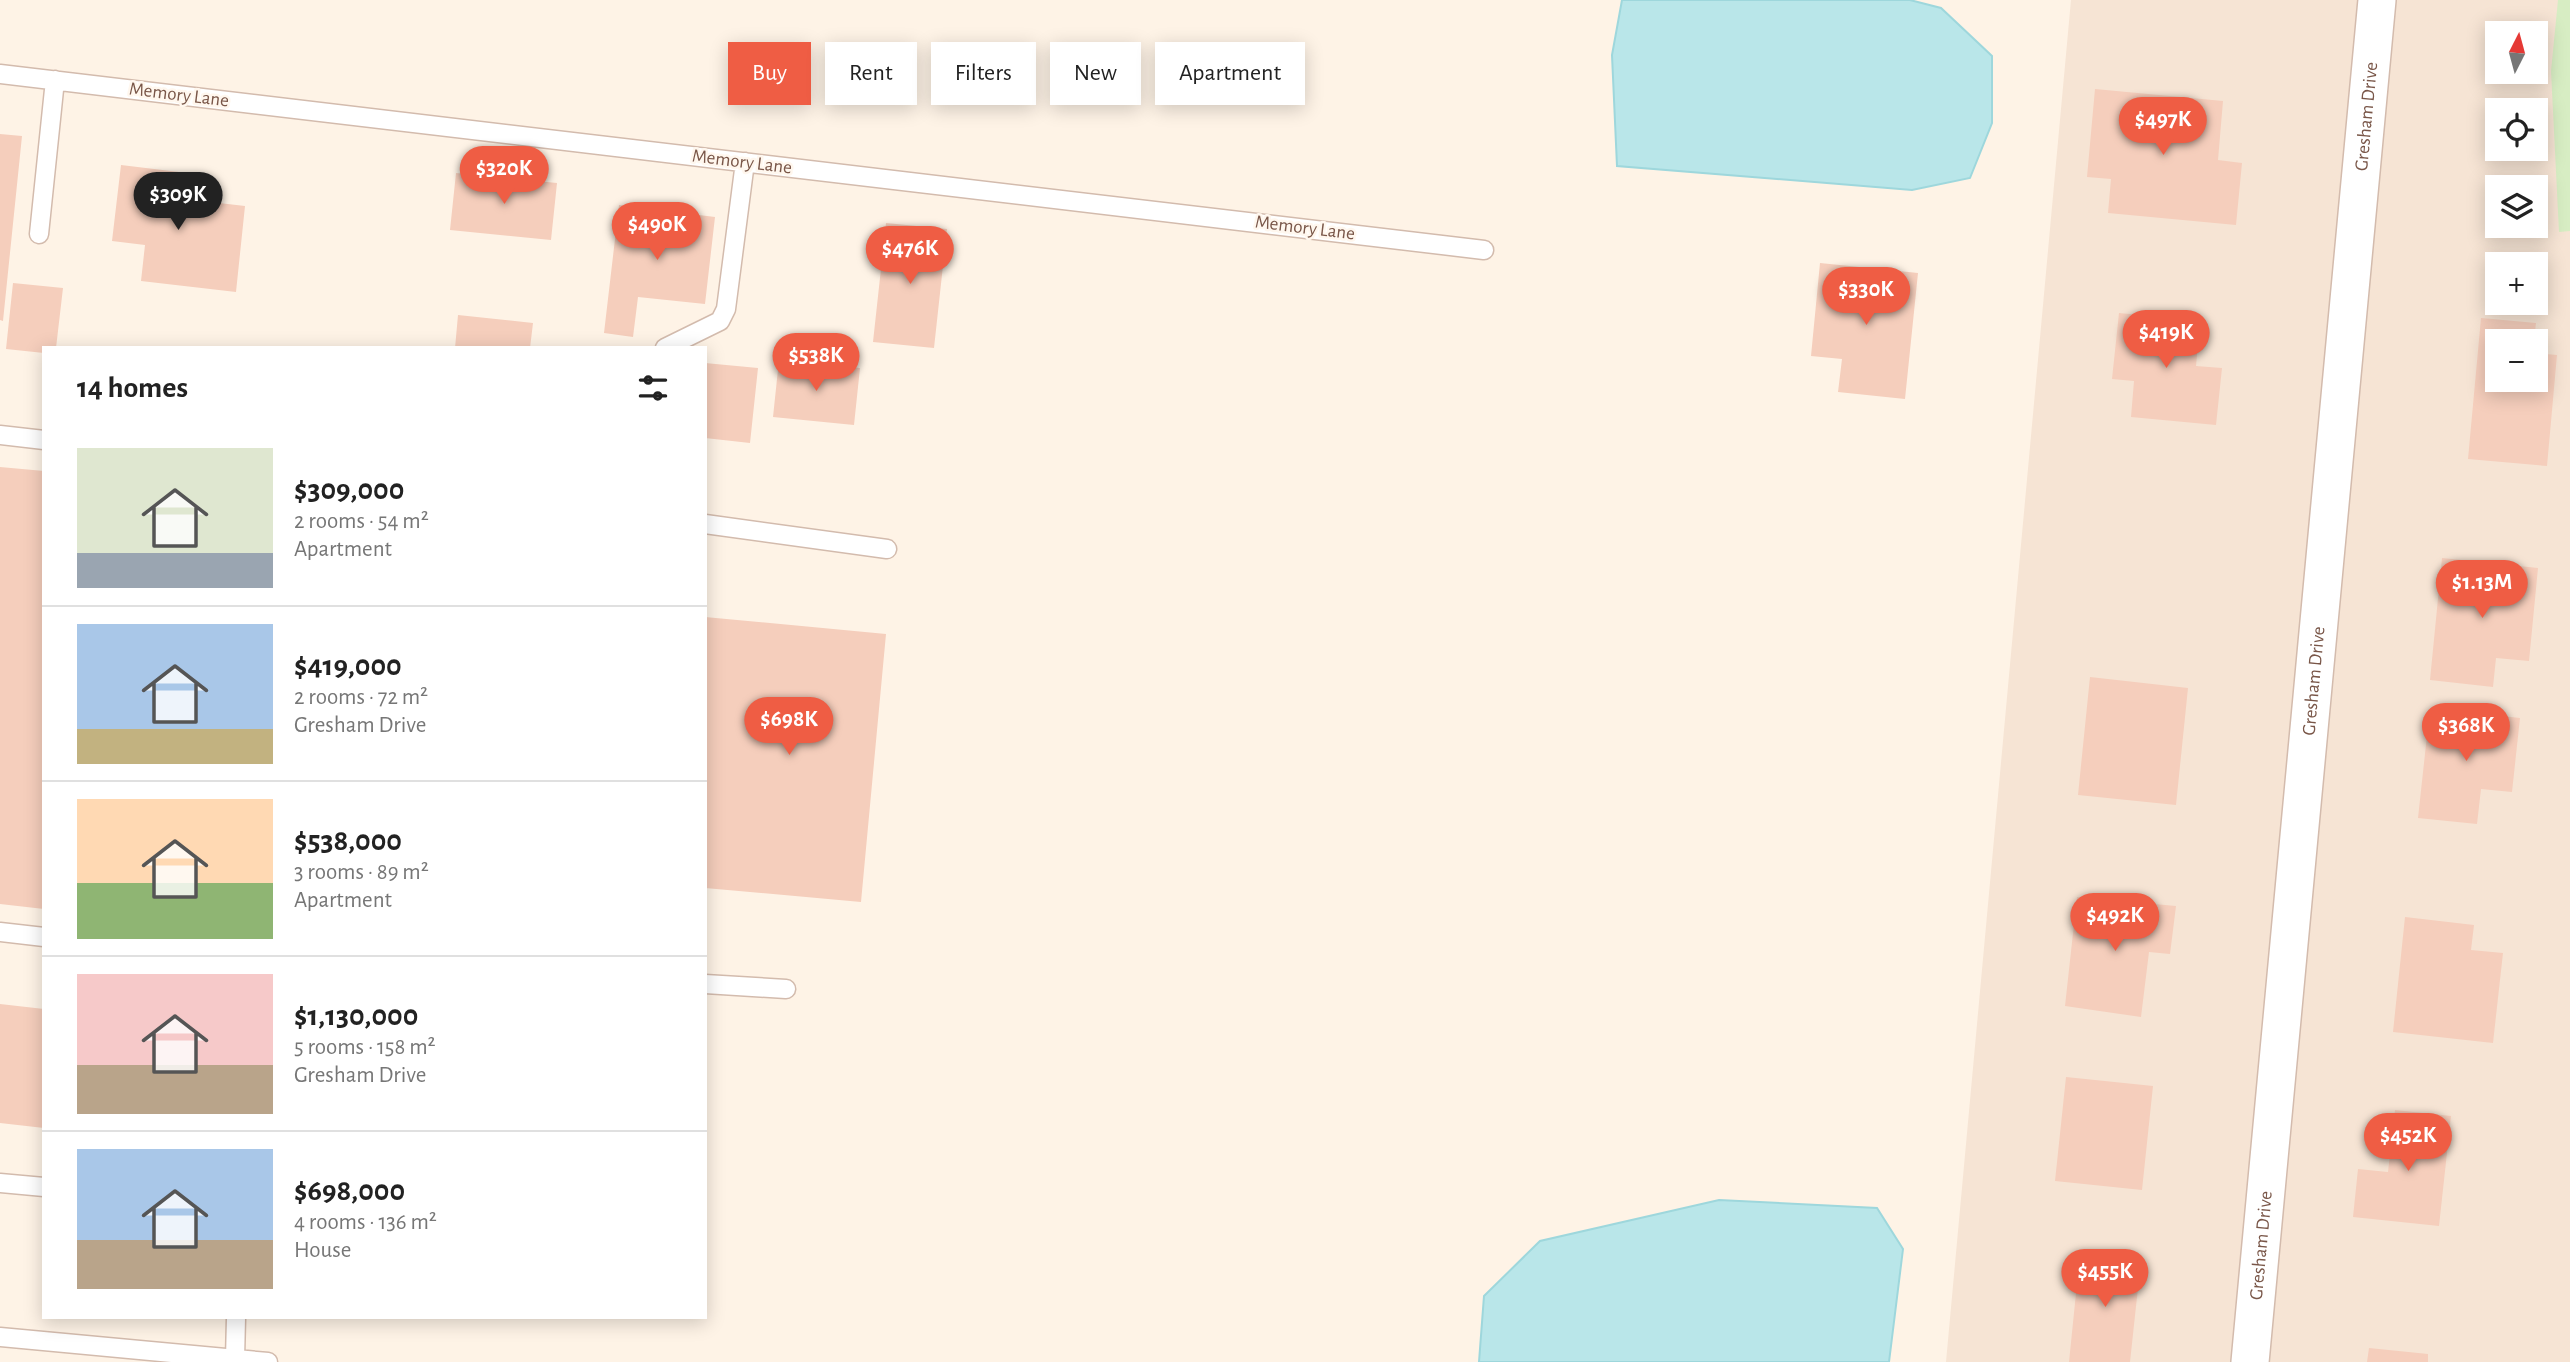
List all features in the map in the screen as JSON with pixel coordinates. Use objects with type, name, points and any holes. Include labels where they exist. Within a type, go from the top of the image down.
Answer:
[{"type":"street","name":"Gresham Drive","points":[[2250,1362],[2377,0]]},
{"type":"lane","name":"Memory Lane","points":[[0,74],[1484,250]]},
{"type":"lane","points":[[39,234],[55,80]]},
{"type":"lane","points":[[669,346],[720,321],[726,309],[746,162]]},
{"type":"lane","points":[[0,435],[42,440]]},
{"type":"lane","points":[[707,524],[887,549]]},
{"type":"lane","points":[[0,932],[42,937]]},
{"type":"lane","points":[[707,984],[786,989]]},
{"type":"lane","points":[[0,1183],[42,1187]]},
{"type":"lane","points":[[235,1359],[236,1319]]},
{"type":"lane","points":[[0,1336],[268,1362]]},
{"type":"shaded area","points":[[2071,0],[2570,0],[2570,1362],[1946,1362]]},
{"type":"green space","points":[[2558,0],[2570,0],[2570,231],[2559,232],[2551,71]]},
{"type":"water","points":[[1622,0],[1910,0],[1941,8],[1992,56],[1992,123],[1970,178],[1912,190],[1617,166],[1612,55]]},
{"type":"water","points":[[1719,1200],[1877,1208],[1903,1249],[1889,1362],[1479,1362],[1484,1296],[1540,1241]]},
{"type":"building","points":[[2095,89],[2223,101],[2218,160],[2242,163],[2236,225],[2108,213],[2111,179],[2087,177]]},
{"type":"building","points":[[0,134],[22,136],[3,321],[0,320]]},
{"type":"building","points":[[121,165],[179,172],[176,198],[245,206],[236,292],[141,281],[145,245],[112,241]]},
{"type":"building","points":[[456,173],[557,183],[551,240],[450,230]]},
{"type":"building","points":[[619,205],[715,217],[705,304],[638,297],[633,337],[604,333]]},
{"type":"building","points":[[886,223],[947,229],[934,348],[873,342]]},
{"type":"building","points":[[1820,263],[1918,273],[1905,399],[1838,392],[1842,359],[1811,356]]},
{"type":"building","points":[[13,283],[63,288],[56,346],[42,346],[42,353],[6,349]]},
{"type":"building","points":[[2119,313],[2200,321],[2196,366],[2222,368],[2216,425],[2131,417],[2134,381],[2112,379]]},
{"type":"building","points":[[458,315],[533,323],[530,346],[455,346]]},
{"type":"building","points":[[2481,318],[2536,323],[2535,329],[2485,329],[2485,392],[2548,392],[2548,354],[2557,355],[2547,466],[2468,459]]},
{"type":"building","points":[[779,360],[860,368],[854,425],[773,417]]},
{"type":"building","points":[[707,363],[758,368],[750,443],[707,438]]},
{"type":"building","points":[[0,467],[42,471],[42,909],[0,904]]},
{"type":"building","points":[[2442,558],[2538,568],[2529,661],[2496,658],[2493,687],[2430,680]]},
{"type":"building","points":[[707,617],[886,634],[861,902],[707,888]]},
{"type":"building","points":[[2090,677],[2188,688],[2176,805],[2078,795]]},
{"type":"building","points":[[2430,708],[2520,718],[2512,792],[2481,789],[2477,824],[2418,818]]},
{"type":"building","points":[[2077,897],[2176,906],[2170,954],[2149,952],[2141,1017],[2065,1006]]},
{"type":"building","points":[[2405,917],[2474,925],[2471,950],[2503,953],[2493,1043],[2393,1032]]},
{"type":"building","points":[[0,1004],[42,1009],[42,1128],[0,1123]]},
{"type":"building","points":[[2066,1077],[2153,1086],[2142,1190],[2055,1181]]},
{"type":"building","points":[[2395,1110],[2451,1116],[2439,1226],[2353,1217],[2358,1169],[2388,1172]]},
{"type":"building","points":[[2080,1254],[2141,1260],[2130,1362],[2069,1362]]},
{"type":"building","points":[[2369,1348],[2428,1354],[2428,1362],[2367,1362]]}]
